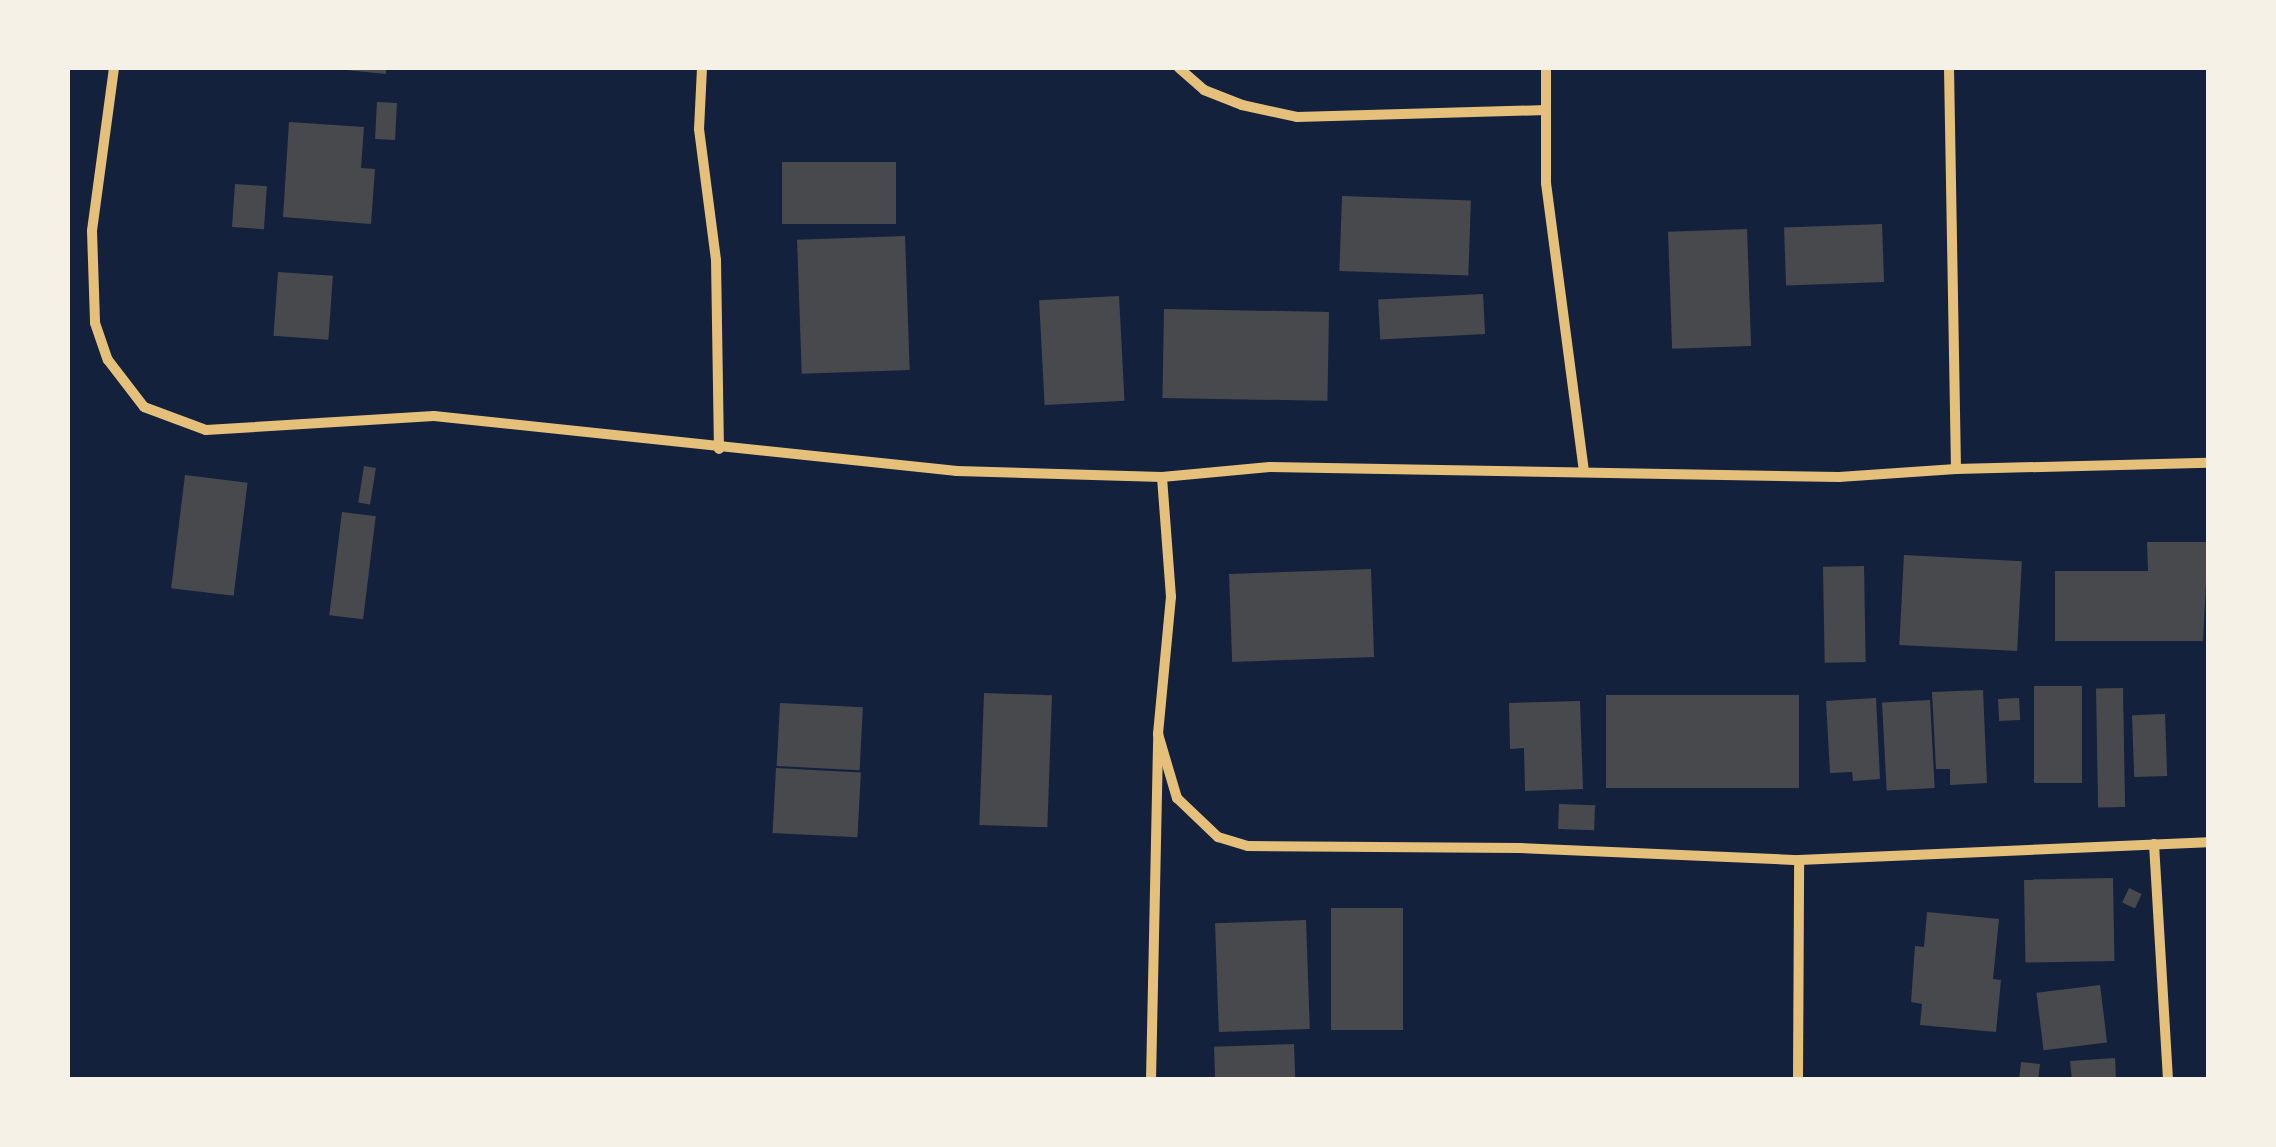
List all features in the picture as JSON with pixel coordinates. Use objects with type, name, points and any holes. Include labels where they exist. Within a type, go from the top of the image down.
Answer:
[{"type":"street","points":[[114,68],[92,230],[94,323],[108,360],[124,387],[144,407],[206,430],[434,416],[522,422],[718,448],[958,471],[1162,476],[1270,467],[1839,476],[2208,463]]},
{"type":"street","points":[[702,68],[698,129],[716,260],[718,448]]},
{"type":"street","points":[[1179,68],[1204,90],[1242,105],[1298,118],[1546,110]]},
{"type":"street","points":[[1546,68],[1546,183],[1584,471]]},
{"type":"street","points":[[1949,68],[1956,469]]},
{"type":"street","points":[[1151,1080],[1158,734],[1171,597],[1162,476]]},
{"type":"street","points":[[1158,734],[1177,798],[1218,837],[1248,846],[1520,848],[1799,860],[2208,842]]},
{"type":"street","points":[[2154,844],[2168,1080]]},
{"type":"street","points":[[1798,1080],[1799,860]]},
{"type":"building","points":[[326,68],[386,68],[386,74]]},
{"type":"building","points":[[377,102],[397,103],[395,140],[375,139]]},
{"type":"building","points":[[289,122],[364,127],[361,168],[375,169],[371,224],[283,217]]},
{"type":"building","points":[[782,162],[896,162],[896,224],[782,224]]},
{"type":"building","points":[[235,184],[267,186],[264,229],[232,227]]},
{"type":"building","points":[[1342,196],[1471,201],[1468,275],[1339,271]]},
{"type":"building","points":[[1882,224],[1884,282],[1786,285],[1784,227]]},
{"type":"building","points":[[1747,229],[1751,346],[1672,349],[1668,232]]},
{"type":"building","points":[[905,236],[910,370],[802,374],[797,240]]},
{"type":"building","points":[[278,272],[333,276],[328,340],[274,336]]},
{"type":"building","points":[[1483,294],[1485,334],[1380,339],[1378,299]]},
{"type":"building","points":[[1119,296],[1124,401],[1045,405],[1039,300]]},
{"type":"building","points":[[1164,309],[1329,312],[1327,401],[1162,398]]},
{"type":"building","points":[[364,466],[376,468],[370,504],[358,503]]},
{"type":"building","points":[[185,475],[248,483],[234,596],[171,588]]},
{"type":"building","points":[[342,512],[376,516],[363,619],[329,615]]},
{"type":"building","points":[[2147,542],[2208,542],[2203,641],[2055,641],[2055,571],[2148,571]]},
{"type":"building","points":[[1904,555],[2022,561],[2017,651],[1899,645]]},
{"type":"building","points":[[1864,566],[1866,662],[1825,663],[1823,567]]},
{"type":"building","points":[[1371,569],[1374,657],[1232,662],[1229,574]]},
{"type":"building","points":[[2034,686],[2082,686],[2082,783],[2034,783]]},
{"type":"building","points":[[2096,688],[2123,688],[2125,807],[2098,807]]},
{"type":"building","points":[[1983,690],[1987,783],[1950,785],[1950,769],[1936,769],[1932,692]]},
{"type":"building","points":[[984,693],[1052,695],[1047,827],[979,825]]},
{"type":"building","points":[[1606,695],[1799,695],[1799,788],[1606,788]]},
{"type":"building","points":[[1876,698],[1880,779],[1853,781],[1852,772],[1830,773],[1826,701]]},
{"type":"building","points":[[2019,698],[2020,720],[1999,721],[1998,699]]},
{"type":"building","points":[[1930,700],[1935,788],[1887,790],[1882,703]]},
{"type":"building","points":[[1580,701],[1583,789],[1525,791],[1524,748],[1510,749],[1509,703]]},
{"type":"building","points":[[780,703],[863,707],[860,770],[777,766]]},
{"type":"building","points":[[2165,714],[2167,776],[2134,777],[2132,715]]},
{"type":"building","points":[[776,768],[861,772],[857,837],[773,833]]},
{"type":"building","points":[[1559,804],[1595,805],[1594,830],[1558,829]]},
{"type":"building","points":[[2113,878],[2114,961],[2025,963],[2024,880]]},
{"type":"building","points":[[2129,888],[2142,894],[2135,908],[2122,903]]},
{"type":"building","points":[[1331,908],[1403,908],[1403,1030],[1331,1030]]},
{"type":"building","points":[[1927,912],[1999,919],[1993,979],[2001,980],[1996,1032],[1920,1025],[1922,1004],[1911,1002],[1915,946],[1924,947]]},
{"type":"building","points":[[1306,920],[1310,1029],[1219,1032],[1215,923]]},
{"type":"building","points":[[2100,985],[2107,1043],[2044,1050],[2036,993]]},
{"type":"building","points":[[1294,1044],[1295,1077],[1215,1080],[1214,1047]]},
{"type":"building","points":[[2115,1058],[2116,1080],[2072,1080],[2070,1061]]},
{"type":"building","points":[[2021,1062],[2040,1064],[2038,1080],[2019,1078]]}]
